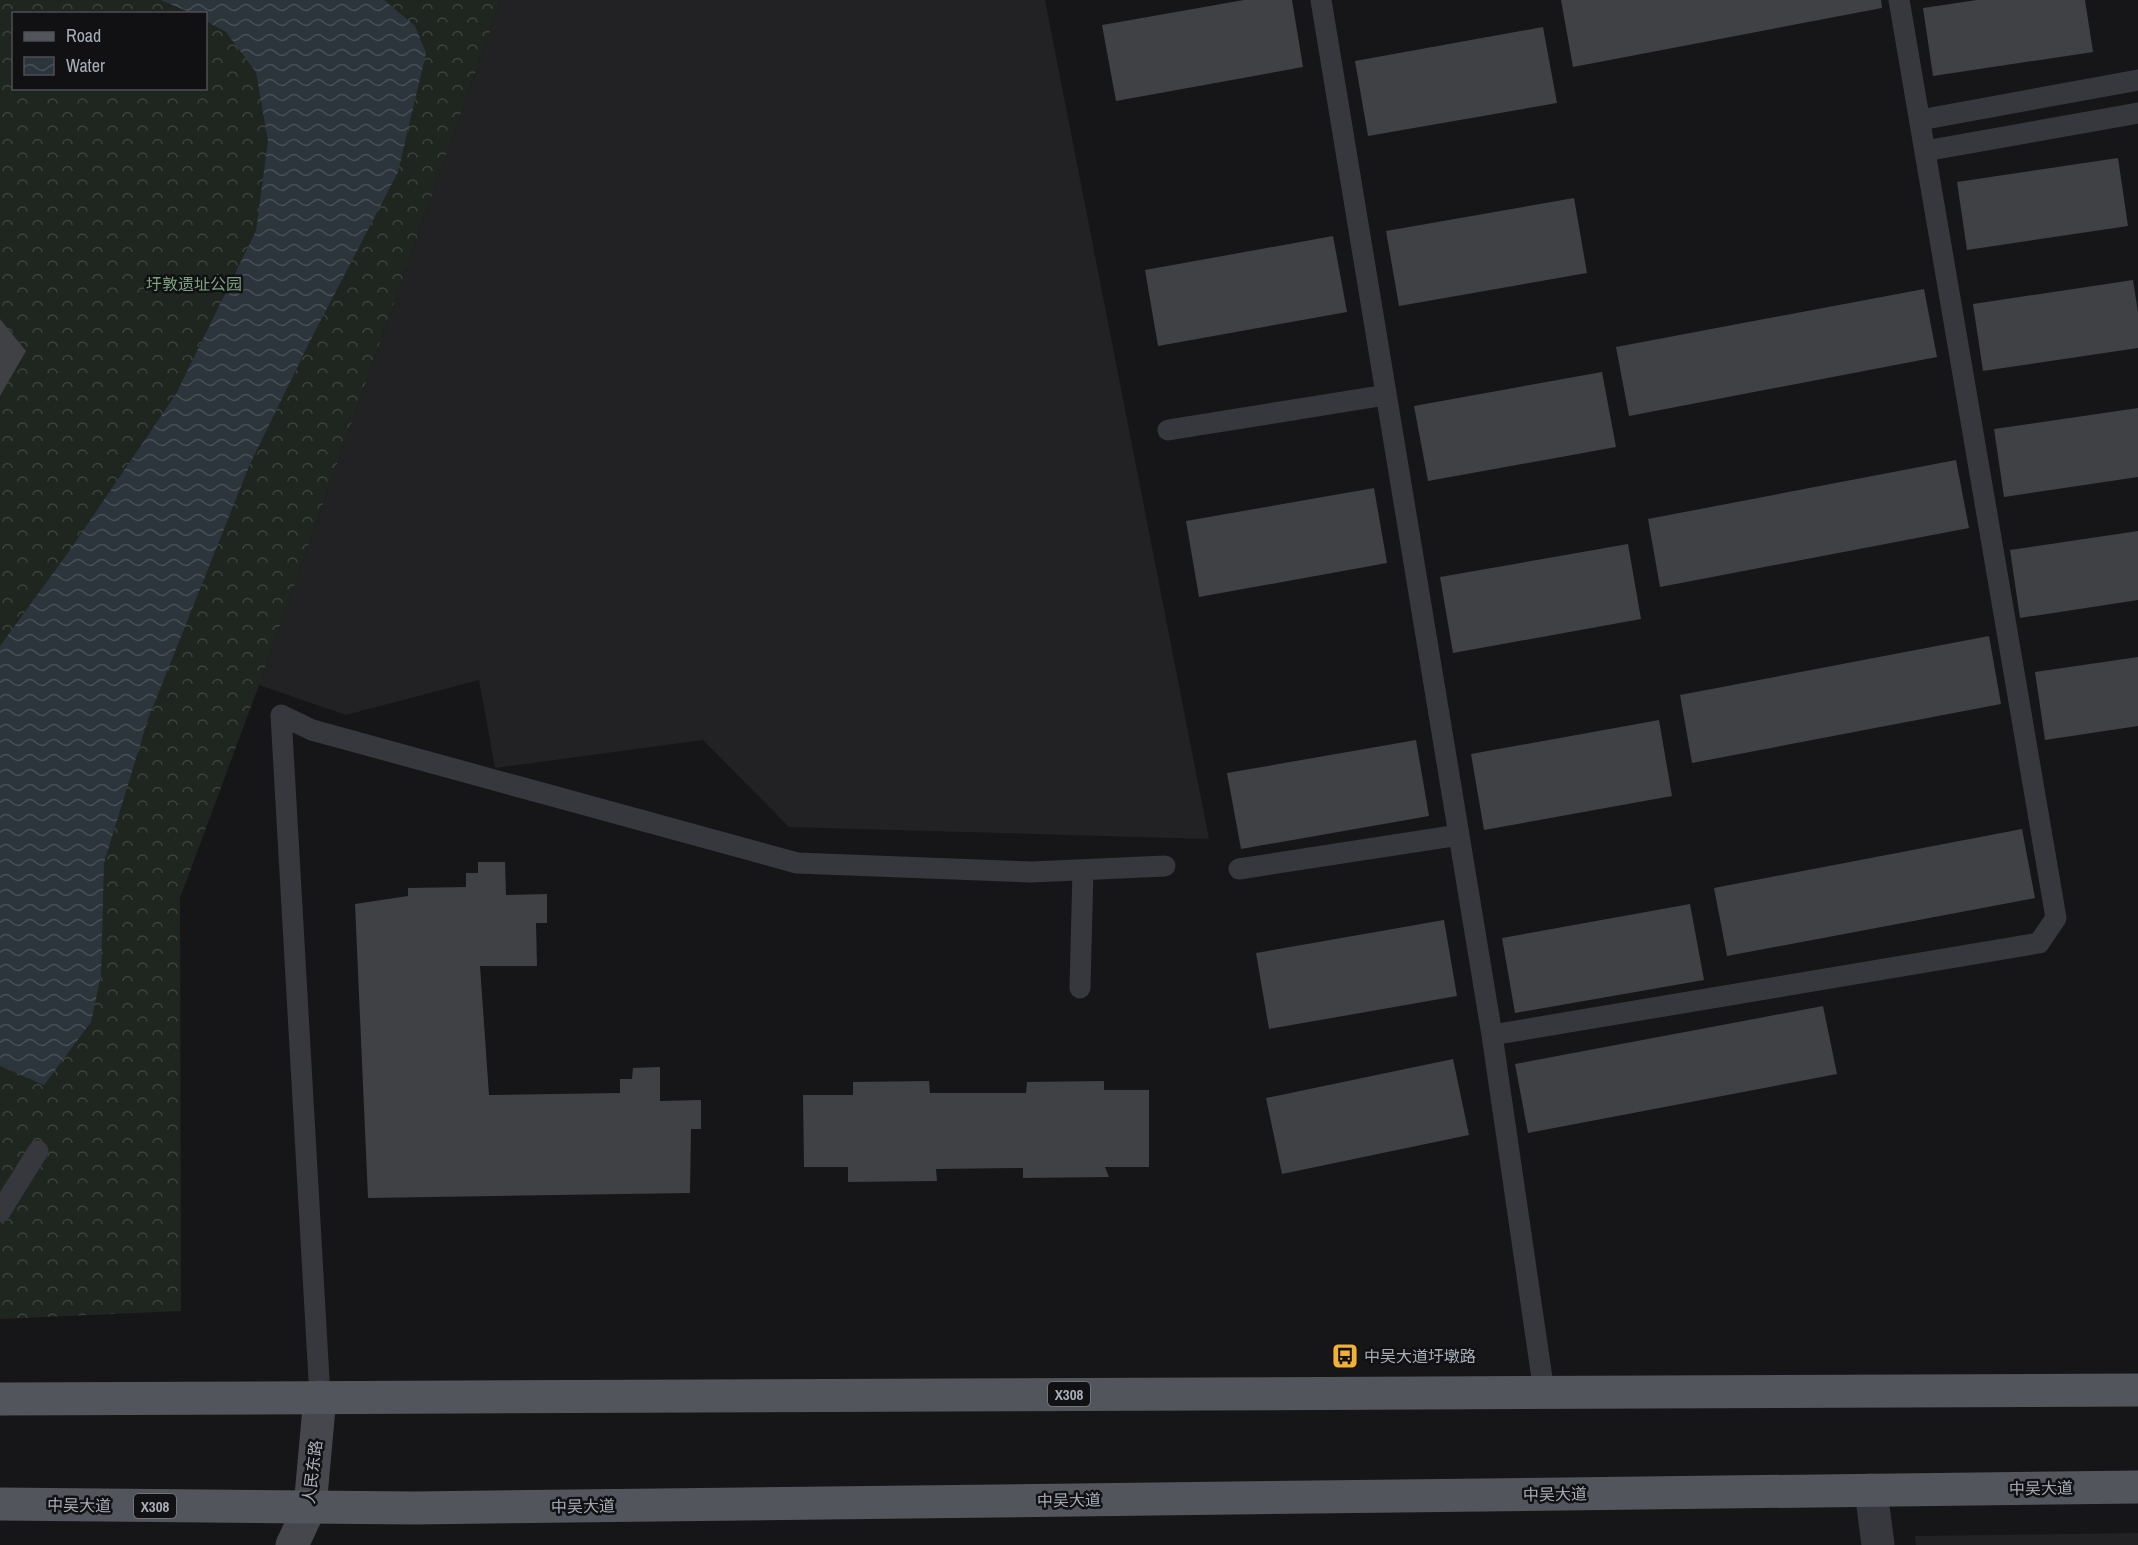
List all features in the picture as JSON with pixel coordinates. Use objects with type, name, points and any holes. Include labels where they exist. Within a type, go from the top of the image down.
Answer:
[{"type":"main road","name":"X308","points":[[0,1399],[2138,1390]]},
{"type":"main road","name":"中吴大道","points":[[0,1504],[310,1508],[2138,1487]]},
{"type":"street","name":"人民东路","points":[[292,1545],[310,1508],[320,1397]]},
{"type":"street","points":[[1871,1490],[1878,1545]]},
{"type":"lane","points":[[1321,0],[1492,1035],[1544,1392]]},
{"type":"lane","points":[[1492,1035],[2039,943],[2056,918],[1899,0]]},
{"type":"lane","points":[[1920,120],[2138,80]]},
{"type":"lane","points":[[1925,151],[2138,113]]},
{"type":"lane","points":[[1168,430],[1386,395]]},
{"type":"lane","points":[[320,1397],[281,715],[312,730],[797,863],[1032,872],[1166,866]]},
{"type":"lane","points":[[1239,869],[1459,835]]},
{"type":"lane","points":[[1080,988],[1083,870]]},
{"type":"lane","points":[[0,1212],[38,1151]]},
{"type":"shaded area","points":[[501,0],[1045,0],[1209,839],[789,827],[703,740],[495,768],[479,680],[346,715],[259,685]]},
{"type":"shaded area","points":[[2138,1533],[2138,1545],[1916,1545],[1915,1536]]},
{"type":"green space","name":"圩敦遗址公园","points":[[0,0],[501,0],[259,685],[180,898],[181,1311],[0,1319]]},
{"type":"water","points":[[161,0],[384,0],[415,26],[426,53],[398,172],[310,341],[250,464],[148,719],[104,863],[101,975],[91,1022],[44,1085],[0,1066],[0,646],[70,550],[176,394],[256,231],[268,141],[256,72],[226,32],[207,22],[207,12],[189,12]]},
{"type":"building","points":[[1244,0],[1292,0],[1303,67],[1116,101],[1102,25]]},
{"type":"building","points":[[1561,0],[1881,0],[1882,8],[1573,67]]},
{"type":"building","points":[[1977,0],[2085,0],[2093,52],[1933,76],[1923,8]]},
{"type":"building","points":[[1543,27],[1557,103],[1368,136],[1355,61]]},
{"type":"building","points":[[2118,158],[2128,226],[1967,250],[1957,182]]},
{"type":"building","points":[[1574,198],[1587,273],[1399,306],[1386,231]]},
{"type":"building","points":[[1333,236],[1347,312],[1158,346],[1145,270]]},
{"type":"building","points":[[2133,280],[2138,312],[2138,348],[1983,371],[1973,304]]},
{"type":"building","points":[[1924,289],[1937,357],[1629,416],[1616,347]]},
{"type":"building","points":[[0,319],[26,351],[0,396]]},
{"type":"building","points":[[1602,372],[1616,447],[1428,481],[1414,406]]},
{"type":"building","points":[[2138,408],[2138,477],[2004,497],[1994,429]]},
{"type":"building","points":[[1956,460],[1969,528],[1660,587],[1648,519]]},
{"type":"building","points":[[1374,488],[1387,563],[1199,597],[1186,521]]},
{"type":"building","points":[[2138,531],[2138,600],[2020,618],[2010,550]]},
{"type":"building","points":[[1628,544],[1641,619],[1453,653],[1440,577]]},
{"type":"building","points":[[1989,636],[2001,704],[1692,763],[1680,695]]},
{"type":"building","points":[[2138,657],[2138,726],[2045,740],[2035,672]]},
{"type":"building","points":[[1659,720],[1672,796],[1484,830],[1471,754]]},
{"type":"building","points":[[1416,740],[1429,816],[1241,849],[1227,773]]},
{"type":"building","points":[[2022,829],[2035,898],[1727,956],[1714,888]]},
{"type":"building","points":[[478,862],[505,862],[506,895],[547,894],[547,923],[536,923],[537,966],[480,966],[489,1095],[620,1093],[620,1079],[632,1079],[633,1068],[660,1067],[660,1101],[701,1100],[701,1129],[691,1129],[690,1193],[368,1198],[355,904],[408,896],[408,888],[466,887],[466,873],[478,873]]},
{"type":"building","points":[[1690,904],[1704,980],[1515,1013],[1502,938]]},
{"type":"building","points":[[1444,920],[1457,996],[1269,1029],[1256,953]]},
{"type":"building","points":[[1823,1006],[1837,1074],[1528,1133],[1515,1064]]},
{"type":"building","points":[[1453,1059],[1469,1135],[1282,1174],[1266,1098]]},
{"type":"building","points":[[929,1081],[930,1093],[1026,1093],[1027,1082],[1104,1081],[1104,1090],[1149,1090],[1149,1167],[1105,1167],[1109,1177],[1023,1178],[1023,1168],[936,1169],[937,1181],[848,1182],[848,1167],[804,1167],[803,1095],[853,1095],[853,1082]]},
{"type":"place","name":"中吴大道圩墩路","points":[[1345,1356]]}]
